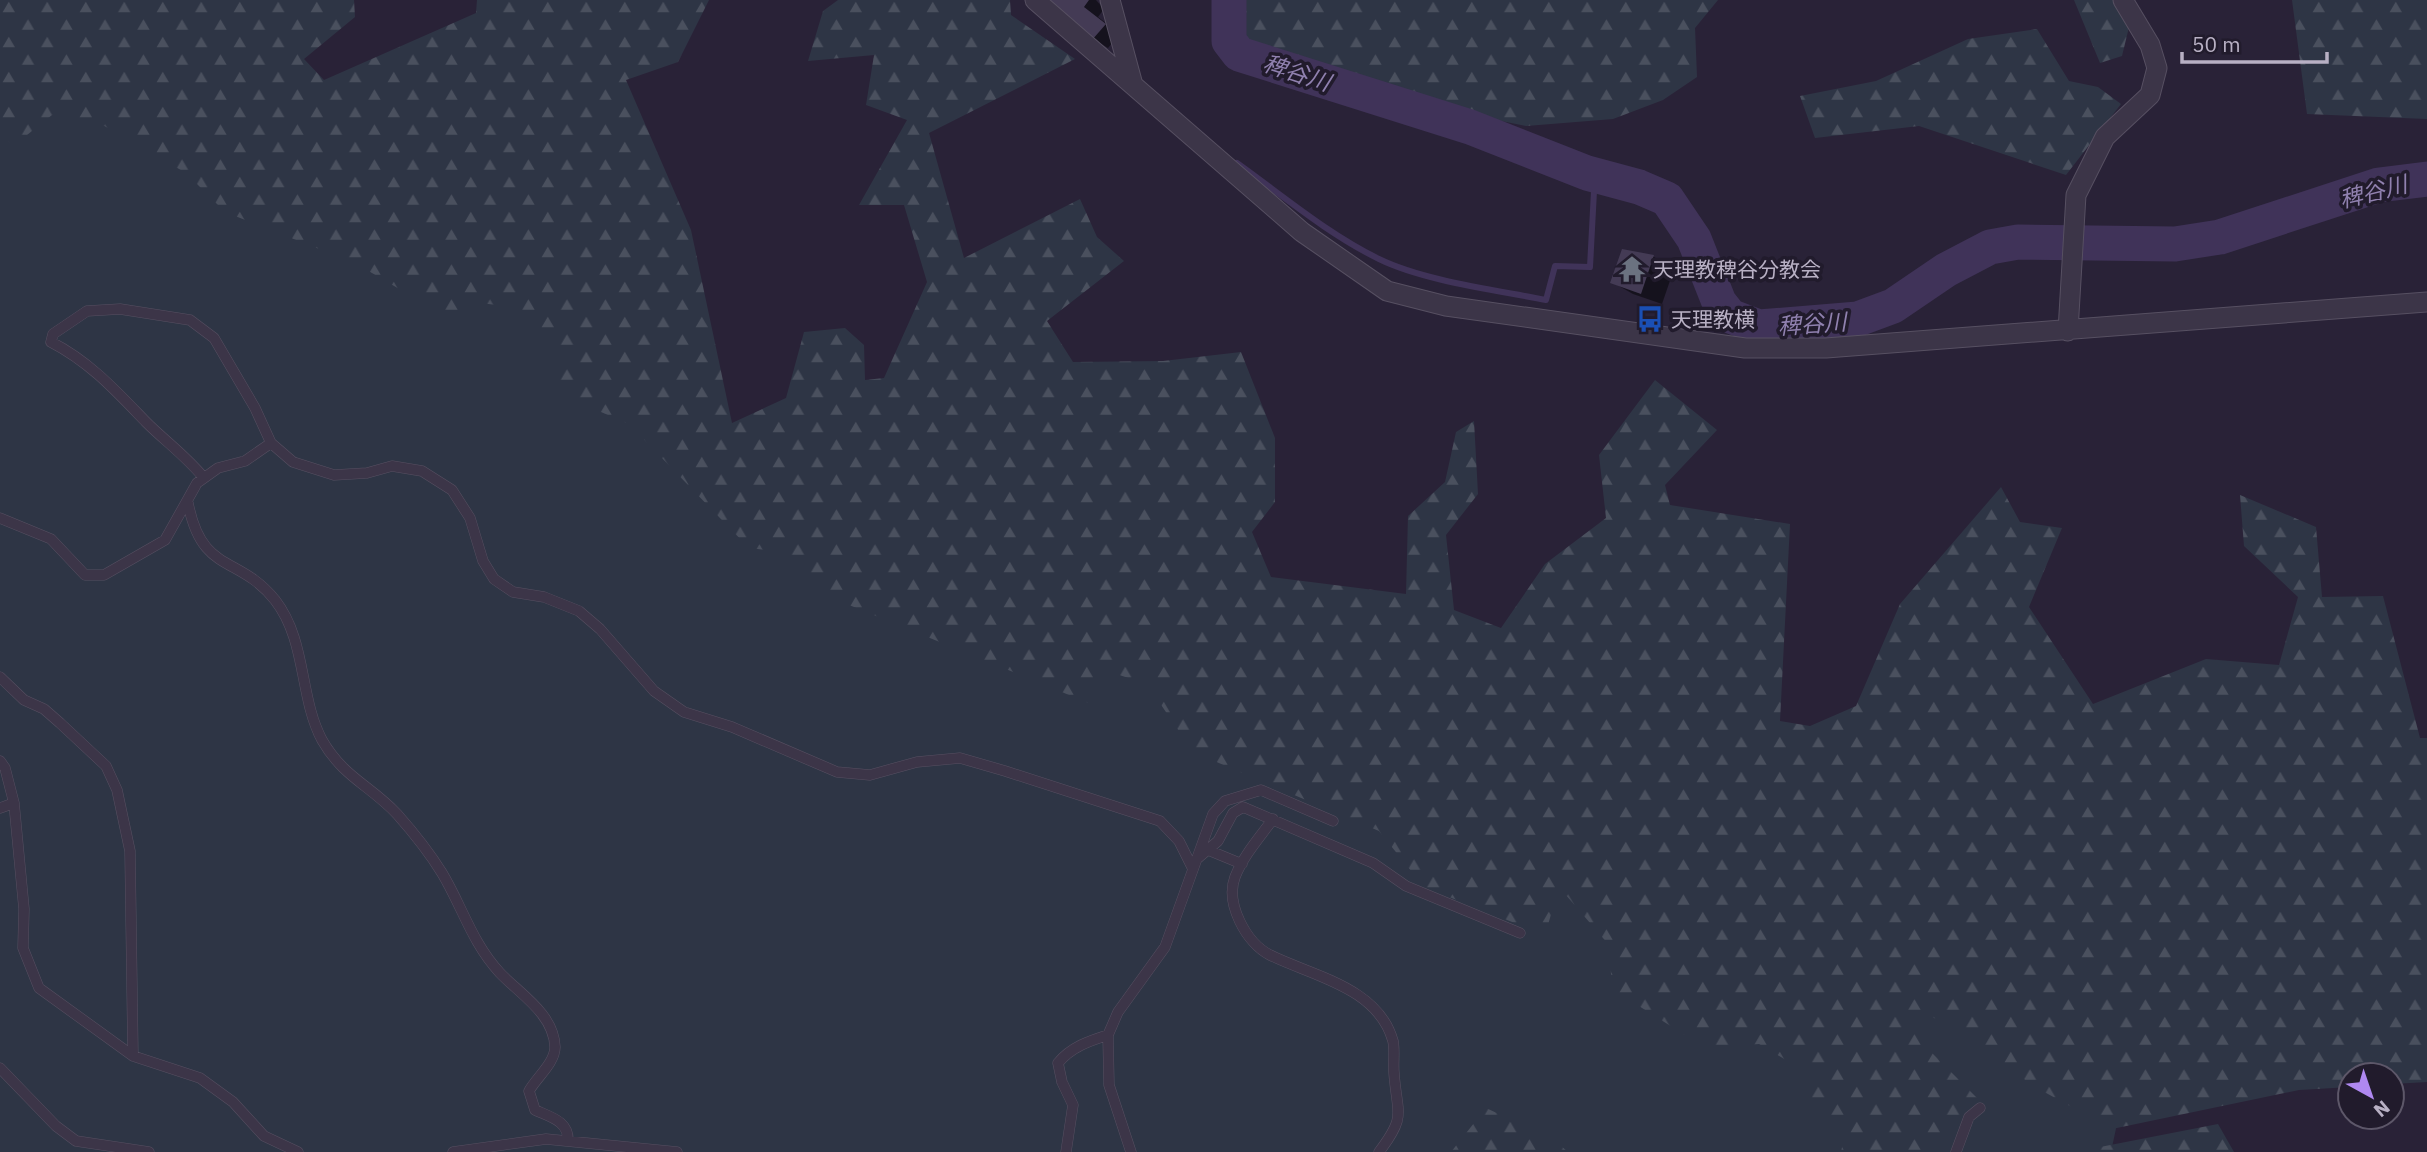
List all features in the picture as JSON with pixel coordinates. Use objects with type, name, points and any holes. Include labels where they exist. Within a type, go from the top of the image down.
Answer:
[{"type":"street","points":[[1035,0],[1302,232],[1377,285],[1398,294],[1446,306],[1745,348],[1826,348],[2427,302]]},
{"type":"street","points":[[1110,0],[1133,85]]},
{"type":"street","points":[[2067,331],[2076,195],[2086,170],[2105,138],[2150,95],[2157,68],[2150,45],[2123,0]]},
{"type":"lane","points":[[204,478],[185,454],[148,424],[110,383],[76,355],[51,342],[53,334],[87,311],[120,309],[190,320],[214,338],[255,408],[271,443],[293,462],[334,475],[366,473],[392,466],[422,471],[452,490],[470,518],[483,561],[494,579],[513,592],[544,597],[579,611],[600,629],[654,691],[684,712],[732,727],[837,772],[870,775],[916,762],[960,758],[1005,771],[1160,821],[1179,841],[1193,869]]},
{"type":"lane","points":[[0,518],[51,539],[85,575],[104,575],[164,540],[197,483],[218,468],[245,461],[271,443]]},
{"type":"lane","points":[[187,503],[197,537],[205,549],[253,579],[276,601],[298,647],[321,738],[334,759],[353,780],[394,811],[413,833],[442,874],[485,955],[549,1022],[555,1048],[549,1065],[538,1075],[529,1091],[535,1110],[563,1124],[568,1132],[568,1141]]},
{"type":"lane","points":[[0,677],[24,700],[44,709],[106,766],[117,790],[130,851],[132,1056]]},
{"type":"lane","points":[[0,761],[5,768],[14,803],[24,909],[23,948],[39,988],[132,1056],[200,1078],[233,1102],[264,1136],[297,1152]]},
{"type":"lane","points":[[1132,1152],[1109,1085],[1108,1035],[1118,1012],[1165,947],[1213,814],[1226,801],[1261,790],[1333,821]]},
{"type":"lane","points":[[0,808],[14,803]]},
{"type":"lane","points":[[1197,858],[1218,841],[1233,813],[1243,807],[1373,863],[1406,886],[1520,933]]},
{"type":"lane","points":[[1273,819],[1234,880],[1233,903],[1245,930],[1267,954],[1345,986],[1373,1006],[1393,1041],[1396,1096],[1401,1111],[1392,1134],[1379,1152]]},
{"type":"lane","points":[[1208,850],[1242,864]]},
{"type":"lane","points":[[1066,1152],[1073,1105],[1062,1082],[1058,1063],[1076,1048],[1108,1035]]},
{"type":"lane","points":[[0,1068],[56,1126],[76,1141],[149,1152]]},
{"type":"lane","points":[[1956,1152],[1969,1117],[1980,1108]]},
{"type":"lane","points":[[453,1152],[546,1139],[677,1152]]},
{"type":"green space","points":[[0,0],[354,0],[355,17],[304,59],[324,80],[476,13],[477,0],[709,0],[678,62],[626,80],[691,230],[732,423],[786,398],[804,332],[845,328],[864,345],[865,380],[884,378],[927,282],[904,205],[859,205],[907,120],[866,105],[874,55],[808,61],[823,11],[838,0],[1010,0],[1011,15],[1075,59],[929,133],[964,258],[1080,199],[1097,237],[1124,261],[1047,321],[1073,362],[1163,361],[1241,352],[1275,438],[1275,502],[1252,532],[1271,577],[1406,594],[1408,516],[1445,482],[1456,432],[1474,421],[1478,494],[1446,535],[1454,610],[1501,628],[1545,564],[1606,518],[1599,455],[1655,380],[1717,430],[1665,485],[1670,505],[1790,524],[1780,721],[1810,726],[1856,706],[1900,604],[2001,487],[2020,522],[2062,528],[2029,607],[2093,704],[2206,659],[2279,665],[2298,597],[2244,546],[2240,495],[2316,527],[2322,597],[2383,596],[2420,738],[2427,738],[2427,1082],[2406,1083],[2406,1061],[2336,1061],[2336,1088],[2299,1090],[2112,1129],[2037,1088],[1924,1011],[1918,1039],[1979,1100],[1952,1130],[1941,1152],[1841,1152],[1845,1133],[1813,1109],[1808,1073],[1759,1044],[1707,1049],[1612,989],[1609,945],[1559,887],[1545,935],[1424,887],[1379,831],[1193,752],[1147,684],[1110,672],[1091,704],[832,598],[783,552],[749,548],[629,424],[552,391],[560,359],[520,308],[473,302],[457,323],[355,263],[225,212],[186,173],[94,120],[52,115],[17,143],[0,141]]},
{"type":"green space","points":[[1233,0],[1718,0],[1695,28],[1697,77],[1663,100],[1613,119],[1526,126],[1472,115],[1337,77],[1252,58]]},
{"type":"green space","points":[[2074,0],[2114,0],[2129,27],[2122,56],[2100,63]]},
{"type":"green space","points":[[2292,0],[2427,0],[2427,119],[2307,114]]},
{"type":"green space","points":[[2037,29],[2069,81],[2098,87],[2121,104],[2066,175],[1919,126],[1815,138],[1800,96],[1876,81],[1968,39]]},
{"type":"green space","points":[[113,81],[489,258],[641,409],[1134,664],[1554,867],[1914,981],[2120,1110],[2111,1152],[0,1152],[0,91]]},
{"type":"green space","points":[[1486,1108],[1553,1139],[1568,1152],[1451,1152]]},
{"type":"green space","points":[[2218,1124],[2234,1152],[2090,1152],[2095,1148]]},
{"type":"building","points":[[1046,0],[1089,0],[1084,7],[1106,24],[1092,40]]},
{"type":"building","name":"天理教稗谷分教会","points":[[1622,249],[1654,255],[1641,294],[1610,283]]},
{"type":"waterway","name":"稗谷川","points":[[1229,0],[1229,41],[1239,54],[1470,127],[1587,173],[1639,187],[1667,199],[1694,239],[1719,302],[1730,316],[1759,327],[1858,319],[1893,306],[1946,270],[1990,247],[2018,242],[2175,244],[2220,237],[2379,185],[2427,179]]},
{"type":"waterway","points":[[1237,163],[1324,226],[1360,249],[1397,267],[1438,279],[1546,300],[1555,266],[1590,267],[1594,191],[1599,177]]},
{"type":"place","name":"天理教稗谷分教会","points":[[1632,269]]},
{"type":"place","name":"天理教横","points":[[1650,319]]}]
